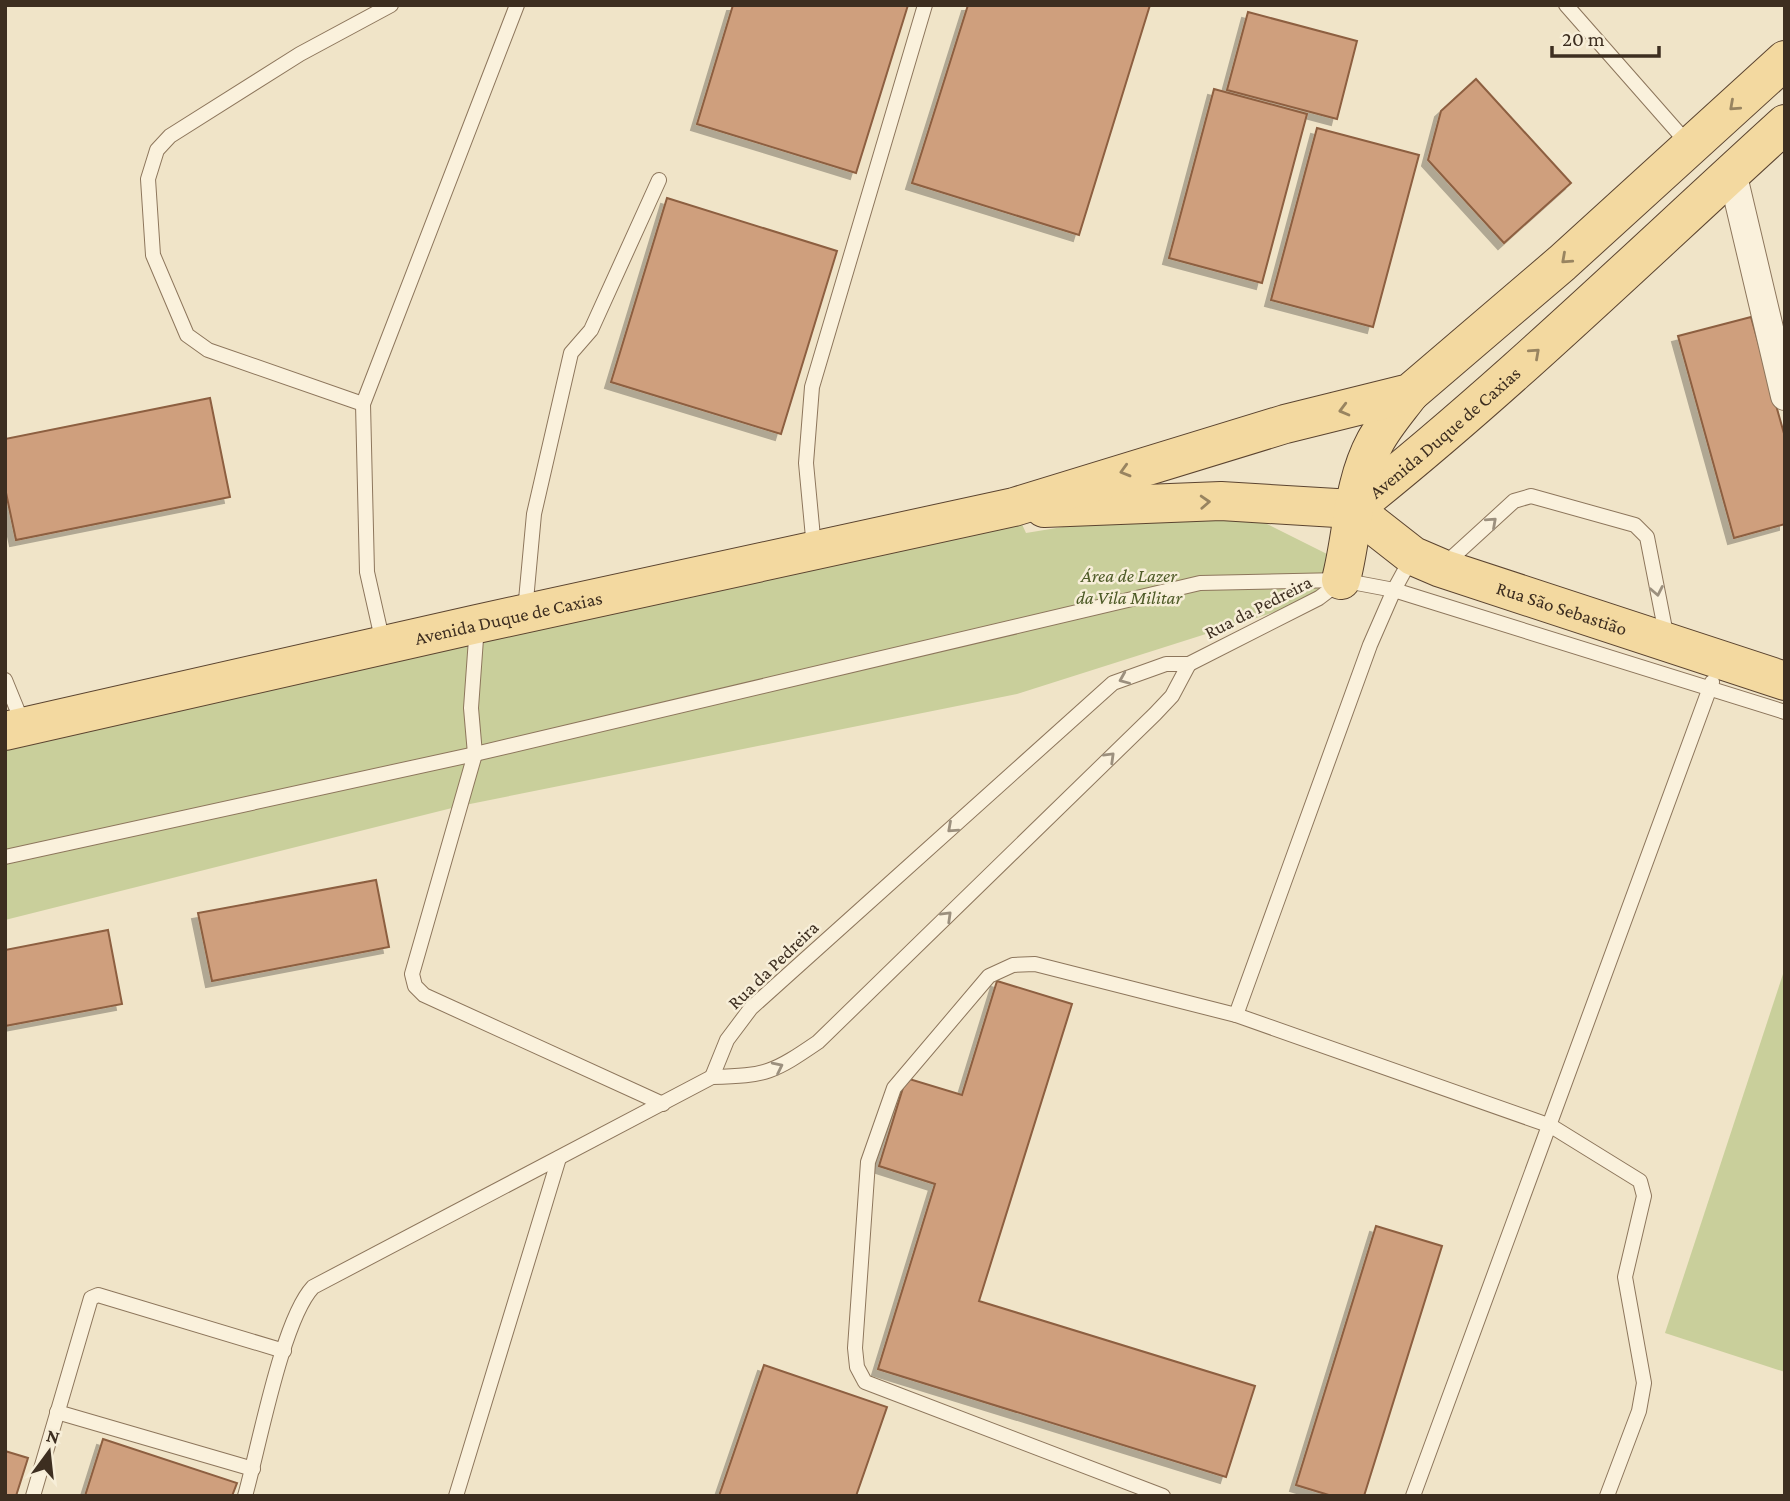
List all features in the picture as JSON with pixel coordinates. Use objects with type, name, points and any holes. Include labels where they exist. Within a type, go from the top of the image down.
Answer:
[{"type":"main road","name":"Avenida Duque de Caxias","points":[[15,729],[524,613],[1014,507],[1272,428],[1410,393],[1562,263],[1785,60]]},
{"type":"main road","name":"Avenida Duque de Caxias","points":[[1014,507],[1082,509],[1221,501],[1353,509],[1436,443],[1631,269],[1785,124]]},
{"type":"main road","points":[[1342,580],[1353,509],[1375,442],[1410,393]]},
{"type":"main road","name":"Rua São Sebastião","points":[[1353,509],[1427,562],[1667,643],[1714,674],[1785,681]]},
{"type":"street","points":[[1732,172],[1785,396]]},
{"type":"lane","points":[[363,404],[208,350],[187,335],[153,254],[148,179],[157,150],[170,136],[300,54],[391,5]]},
{"type":"lane","points":[[384,647],[368,572],[363,404],[517,5]]},
{"type":"lane","points":[[814,550],[806,463],[812,387],[925,5]]},
{"type":"lane","points":[[1566,5],[1691,146]]},
{"type":"lane","points":[[524,613],[534,514],[571,353],[591,330],[659,180]]},
{"type":"lane","points":[[1236,1015],[1370,645],[1394,590],[1427,562],[1514,501],[1531,496],[1635,525],[1647,537],[1667,643]]},
{"type":"lane","name":"Rua São Sebastião","points":[[5,856],[475,754],[1200,583],[1342,580],[1394,590],[1714,674],[1785,712]]},
{"type":"lane","name":"Rua da Pedreira","points":[[712,1077],[727,1040],[751,1008],[1113,683],[1166,664],[1189,664],[1319,598],[1342,580]]},
{"type":"lane","points":[[477,624],[471,708],[475,754],[412,974],[415,986],[424,995],[663,1104]]},
{"type":"lane","points":[[245,1496],[300,1304],[313,1287],[712,1077],[745,1076],[776,1070],[818,1042],[1155,714],[1172,696],[1189,664]]},
{"type":"lane","points":[[1413,1496],[1551,1126],[1714,674]]},
{"type":"lane","points":[[5,680],[15,729]]},
{"type":"lane","points":[[1163,1496],[865,1382],[857,1367],[855,1348],[868,1162],[894,1088],[989,975],[1013,965],[1035,964],[1236,1015],[1551,1126],[1632,1173],[1640,1181],[1644,1196],[1625,1277],[1644,1383],[1639,1411],[1607,1496]]},
{"type":"lane","points":[[456,1496],[559,1158]]},
{"type":"lane","points":[[33,1496],[88,1302],[98,1295],[285,1351]]},
{"type":"lane","points":[[57,1412],[253,1469]]},
{"type":"green space","name":"Área de Lazer da Vila Militar","points":[[1221,501],[1327,554],[1319,598],[1017,694],[460,806],[5,920],[5,734],[1014,507],[1026,533]]},
{"type":"green space","points":[[1785,968],[1785,1372],[1665,1333]]},
{"type":"building","points":[[733,5],[908,5],[856,173],[697,124]]},
{"type":"building","points":[[968,5],[1150,5],[1079,235],[912,183]]},
{"type":"building","points":[[1248,12],[1357,41],[1337,119],[1227,90]]},
{"type":"building","points":[[1476,79],[1571,183],[1504,243],[1428,160],[1441,111]]},
{"type":"building","points":[[1214,89],[1307,114],[1262,283],[1169,258]]},
{"type":"building","points":[[1317,128],[1419,155],[1373,327],[1271,300]]},
{"type":"building","points":[[667,198],[837,251],[781,434],[611,382]]},
{"type":"building","points":[[1751,317],[1785,437],[1785,524],[1734,538],[1678,336]]},
{"type":"building","points":[[210,398],[230,497],[16,540],[5,488],[5,439]]},
{"type":"building","points":[[376,880],[389,947],[212,981],[198,913]]},
{"type":"building","points":[[108,930],[122,1004],[5,1026],[5,950]]},
{"type":"building","points":[[997,981],[1072,1004],[979,1301],[1255,1386],[1226,1477],[878,1369],[935,1184],[879,1166],[906,1078],[962,1095]]},
{"type":"building","points":[[1376,1226],[1442,1246],[1364,1496],[1332,1496],[1296,1485]]},
{"type":"building","points":[[764,1365],[887,1407],[856,1496],[719,1496]]},
{"type":"building","points":[[103,1439],[237,1483],[232,1496],[85,1496]]},
{"type":"building","points":[[5,1451],[28,1458],[16,1496],[5,1496]]}]
